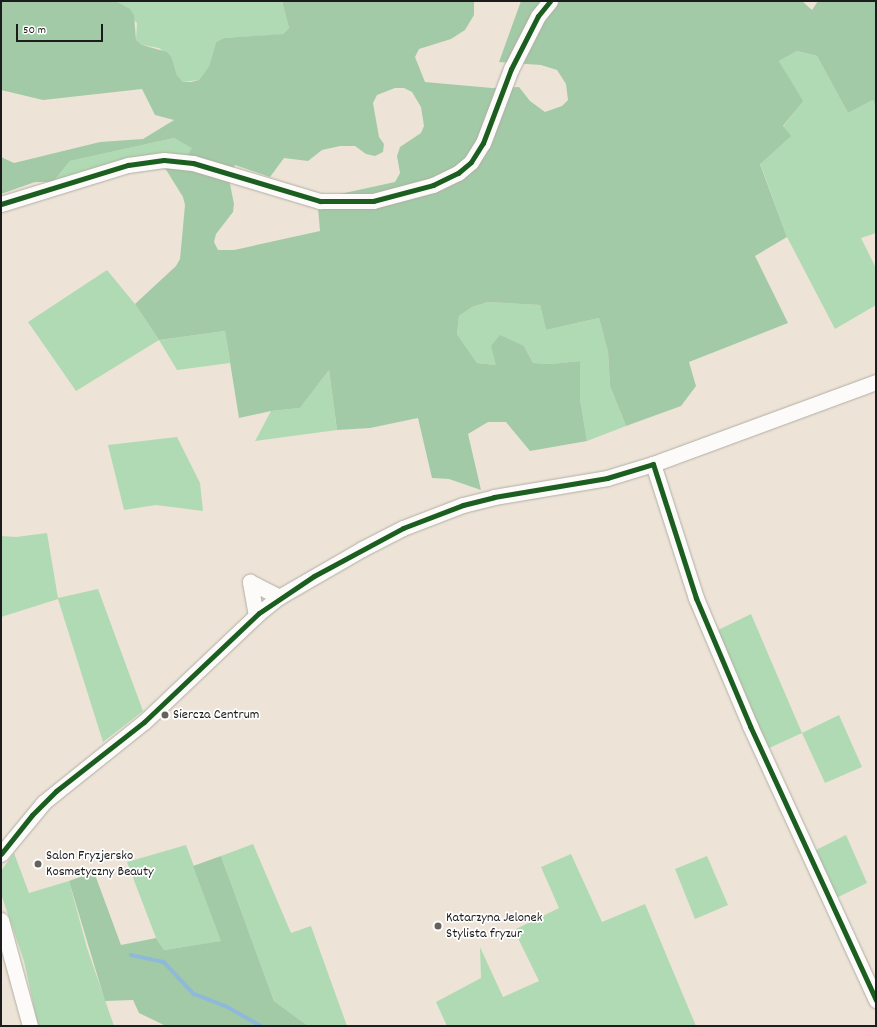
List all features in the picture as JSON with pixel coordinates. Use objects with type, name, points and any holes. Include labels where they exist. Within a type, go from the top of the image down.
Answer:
[{"type":"street","points":[[1,204],[128,166],[164,160],[193,163],[320,201],[373,201],[432,185],[458,174],[471,162],[483,143],[511,69],[538,16],[550,1]]},
{"type":"street","points":[[1,854],[44,802],[144,722],[256,616],[279,597],[362,549],[433,515],[494,497],[607,478],[653,464],[876,382]]},
{"type":"street","points":[[653,464],[696,598],[750,726],[876,1000]]},
{"type":"street","points":[[256,616],[250,582],[279,597]]},
{"type":"street","points":[[1,920],[30,1026]]},
{"type":"green space","points":[[1,1],[115,1],[130,9],[134,15],[136,40],[142,45],[167,52],[172,58],[177,75],[183,82],[191,82],[199,80],[209,66],[216,42],[224,38],[283,34],[289,28],[282,1],[474,1],[474,15],[465,30],[451,39],[419,49],[415,57],[425,82],[492,88],[519,87],[530,101],[545,112],[562,106],[568,100],[566,84],[557,70],[541,65],[499,62],[521,1],[802,1],[812,10],[818,1],[876,1],[876,108],[873,100],[848,113],[817,56],[797,51],[779,61],[803,101],[783,126],[791,136],[760,164],[787,237],[755,256],[788,323],[689,362],[696,386],[681,406],[626,426],[610,386],[608,352],[599,318],[546,330],[540,305],[488,302],[472,307],[459,316],[457,334],[477,363],[496,365],[491,346],[500,335],[524,346],[533,363],[551,364],[580,361],[580,399],[587,441],[530,451],[506,422],[488,422],[468,434],[481,490],[449,479],[432,478],[418,418],[370,428],[337,430],[329,370],[300,408],[271,411],[239,418],[225,331],[159,340],[135,304],[176,266],[180,259],[185,205],[183,197],[165,168],[166,154],[187,156],[192,148],[174,138],[70,161],[53,182],[35,182],[1,194],[1,157],[14,163],[100,142],[143,139],[174,120],[155,115],[142,89],[43,100],[1,90]],"holes":[[[395,88],[404,88],[412,92],[421,107],[424,126],[421,133],[400,147],[397,156],[400,173],[395,182],[326,197],[318,208],[320,231],[234,250],[218,250],[214,242],[216,234],[233,212],[234,204],[229,179],[235,165],[270,177],[284,158],[308,161],[322,150],[340,146],[355,146],[366,154],[375,156],[383,152],[384,144],[379,137],[373,103],[377,95]]]},
{"type":"green space","points":[[113,1],[282,1],[289,28],[283,34],[224,38],[216,42],[209,66],[199,80],[183,82],[177,75],[172,58],[159,48],[142,45],[136,40],[137,23]]},
{"type":"green space","points":[[797,51],[817,56],[848,113],[873,100],[876,108],[876,233],[861,238],[876,268],[876,305],[835,329],[787,237],[760,163],[790,136],[783,127],[802,101],[779,61]]},
{"type":"green space","points":[[174,138],[193,148],[187,156],[53,182],[70,161]]},
{"type":"green space","points":[[107,270],[135,304],[159,340],[76,391],[28,322]]},
{"type":"green space","points":[[488,302],[540,305],[546,330],[599,318],[608,352],[610,386],[626,426],[587,441],[580,399],[580,361],[551,364],[533,363],[524,346],[496,365],[477,363],[457,334],[459,316],[472,307]]},
{"type":"green space","points":[[225,331],[230,363],[177,370],[159,340]]},
{"type":"green space","points":[[329,370],[337,430],[255,441],[271,411],[300,408]]},
{"type":"green space","points":[[177,437],[200,483],[203,511],[156,505],[124,510],[108,445]]},
{"type":"green space","points":[[47,533],[58,598],[98,589],[143,711],[103,742],[58,599],[1,617],[1,536],[16,537]]},
{"type":"green space","points":[[751,614],[802,733],[767,749],[714,632]]},
{"type":"green space","points":[[839,715],[862,767],[825,783],[802,733]]},
{"type":"green space","points":[[846,835],[867,883],[834,899],[812,852]]},
{"type":"green space","points":[[253,844],[291,933],[311,926],[347,1026],[308,1026],[274,1001],[221,856]]},
{"type":"green space","points":[[186,845],[222,941],[164,950],[156,938],[127,862]]},
{"type":"green space","points":[[14,853],[29,893],[69,881],[87,948],[114,1026],[38,1026],[24,961],[1,894],[1,871]]},
{"type":"green space","points":[[571,854],[602,922],[645,904],[696,1026],[447,1026],[436,1002],[481,978],[480,947],[503,997],[539,981],[514,930],[559,908],[541,867]]},
{"type":"green space","points":[[221,856],[274,1001],[308,1026],[166,1026],[139,1013],[133,1000],[105,1001],[69,881],[94,872],[121,945],[156,938],[164,950],[221,941],[193,866]]},
{"type":"green space","points":[[707,856],[728,905],[695,919],[675,869]]},
{"type":"waterway","points":[[131,955],[164,962],[194,994],[226,1006],[261,1026]]},
{"type":"cycle path","points":[[1,204],[128,165],[164,160],[193,163],[320,201],[373,201],[433,185],[458,173],[471,162],[483,143],[511,69],[538,16],[550,1]]},
{"type":"cycle path","points":[[1,854],[32,815],[56,791],[144,722],[259,613],[314,576],[403,528],[463,505],[494,497],[607,478],[653,464],[696,598],[750,726],[876,1000]]},
{"type":"place","name":"Siercza Centrum","points":[[165,715]]},
{"type":"place","name":"Salon Fryzjersko Kosmetyczny Beauty","points":[[38,864]]},
{"type":"place","name":"Katarzyna Jelonek Stylista fryzur","points":[[438,926]]}]
